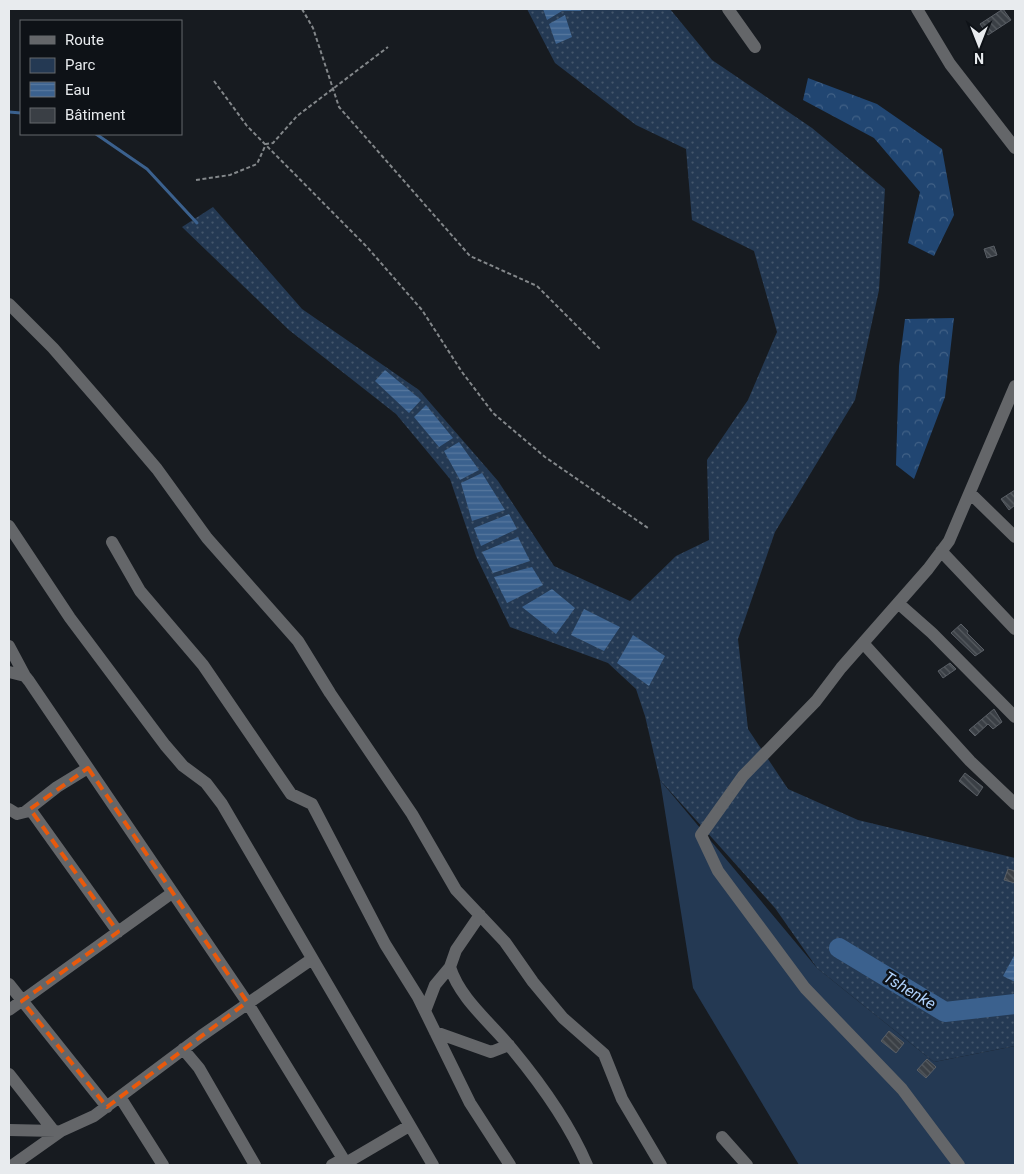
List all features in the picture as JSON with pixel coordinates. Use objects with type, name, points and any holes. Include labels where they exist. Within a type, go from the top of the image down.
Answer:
[{"type":"street","points":[[728,9],[755,47]]},
{"type":"street","points":[[917,9],[950,64],[1015,148]]},
{"type":"street","points":[[9,304],[53,348],[100,402],[157,469],[207,538],[298,641],[412,814],[456,890],[505,942],[532,982],[563,1018],[604,1054],[622,1099],[661,1165]]},
{"type":"street","points":[[959,1165],[902,1089],[805,988],[718,871],[701,835],[743,776],[816,701],[941,551],[957,527],[1015,387]]},
{"type":"street","points":[[970,493],[1015,537]]},
{"type":"street","points":[[9,526],[70,618],[165,745],[183,766],[206,783],[222,804],[241,839],[261,867],[312,959],[433,1165]]},
{"type":"street","points":[[112,542],[140,591],[203,665],[272,763],[291,794],[312,804],[385,944],[425,1011],[470,1103],[510,1165]]},
{"type":"street","points":[[941,551],[1015,629]]},
{"type":"street","points":[[898,603],[932,633],[1015,717]]},
{"type":"street","points":[[863,643],[970,762],[1015,804]]},
{"type":"street","points":[[9,646],[25,676],[247,1002],[342,1163],[409,1126]]},
{"type":"street","points":[[9,672],[25,676]]},
{"type":"street","points":[[9,809],[17,814],[30,809],[57,787],[88,768]]},
{"type":"street","points":[[30,809],[118,932]]},
{"type":"street","points":[[9,1010],[172,893]]},
{"type":"street","points":[[425,1011],[435,985],[450,967],[456,950],[480,916]]},
{"type":"street","points":[[13,1165],[57,1131],[94,1116],[247,1002],[312,959]]},
{"type":"street","points":[[450,967],[454,979],[508,1045],[576,1140],[587,1165]]},
{"type":"street","points":[[9,984],[106,1107]]},
{"type":"street","points":[[435,1032],[491,1052],[508,1045]]},
{"type":"street","points":[[183,1049],[199,1068],[255,1165]]},
{"type":"street","points":[[9,1074],[57,1131]]},
{"type":"street","points":[[120,1096],[164,1165]]},
{"type":"street","points":[[9,1130],[57,1131]]},
{"type":"street","points":[[722,1137],[747,1165]]},
{"type":"path","points":[[302,9],[313,28],[339,108],[470,256],[537,286],[600,349]]},
{"type":"path","points":[[196,180],[230,175],[257,164],[266,144],[273,142],[297,116],[388,47]]},
{"type":"path","points":[[214,81],[247,126],[367,247],[422,310],[462,372],[493,413],[544,457],[648,528]]},
{"type":"highlighted area","points":[[88,768],[247,1002],[107,1107],[22,1001],[118,932],[30,809]]},
{"type":"green space","points":[[527,9],[670,9],[712,60],[812,128],[885,189],[879,290],[855,400],[775,532],[738,639],[748,729],[788,789],[858,820],[1015,858],[1015,1046],[934,1062],[817,968],[775,908],[660,780],[645,716],[636,689],[608,663],[510,627],[476,556],[450,479],[396,414],[289,330],[182,227],[213,207],[302,309],[419,390],[498,481],[554,566],[630,601],[676,556],[709,540],[707,460],[748,400],[777,332],[754,251],[692,220],[686,149],[636,125],[555,63]]},
{"type":"green space","points":[[808,78],[877,104],[942,149],[954,215],[934,256],[908,243],[920,192],[874,138],[803,100]]},
{"type":"green space","points":[[954,318],[945,397],[914,479],[896,465],[899,366],[905,319]]},
{"type":"green space","points":[[660,780],[817,968],[934,1062],[1015,1046],[1015,1165],[799,1165],[693,988]]},
{"type":"water","points":[[543,9],[581,9],[581,11],[562,11],[547,20]]},
{"type":"water","points":[[565,15],[572,37],[556,44],[549,24]]},
{"type":"water","points":[[385,370],[421,400],[409,413],[375,381]]},
{"type":"water","points":[[426,405],[453,438],[439,447],[414,417]]},
{"type":"water","points":[[459,442],[479,470],[460,480],[444,451]]},
{"type":"water","points":[[482,473],[505,510],[472,521],[461,483]]},
{"type":"water","points":[[509,514],[517,529],[481,546],[474,528]]},
{"type":"water","points":[[518,537],[530,561],[493,573],[482,552]]},
{"type":"water","points":[[532,567],[543,585],[507,603],[494,577]]},
{"type":"water","points":[[552,589],[575,608],[556,634],[522,607]]},
{"type":"water","points":[[584,609],[620,627],[604,651],[571,635]]},
{"type":"water","points":[[633,635],[665,656],[649,686],[617,663]]},
{"type":"water","points":[[1015,954],[1015,982],[1003,976]]},
{"type":"building","points":[[1003,9],[1011,20],[988,35],[980,24]]},
{"type":"building","points":[[994,246],[997,255],[987,258],[984,249]]},
{"type":"building","points":[[1015,490],[1015,505],[1009,510],[1001,499]]},
{"type":"building","points":[[961,624],[984,650],[975,656],[951,633]]},
{"type":"building","points":[[950,663],[956,669],[943,678],[938,671]]},
{"type":"building","points":[[994,709],[1002,722],[993,729],[988,724],[975,736],[969,730]]},
{"type":"building","points":[[965,773],[983,787],[977,796],[959,781]]},
{"type":"building","points":[[1008,869],[1015,871],[1015,883],[1004,880]]},
{"type":"building","points":[[889,1031],[904,1043],[896,1053],[881,1041]]},
{"type":"building","points":[[927,1059],[936,1067],[926,1078],[917,1070]]},
{"type":"waterway","points":[[9,112],[20,113]]},
{"type":"waterway","points":[[97,135],[147,169],[197,223]]},
{"type":"waterway","name":"Tshenke","points":[[839,948],[945,1012],[1015,1004]]}]
